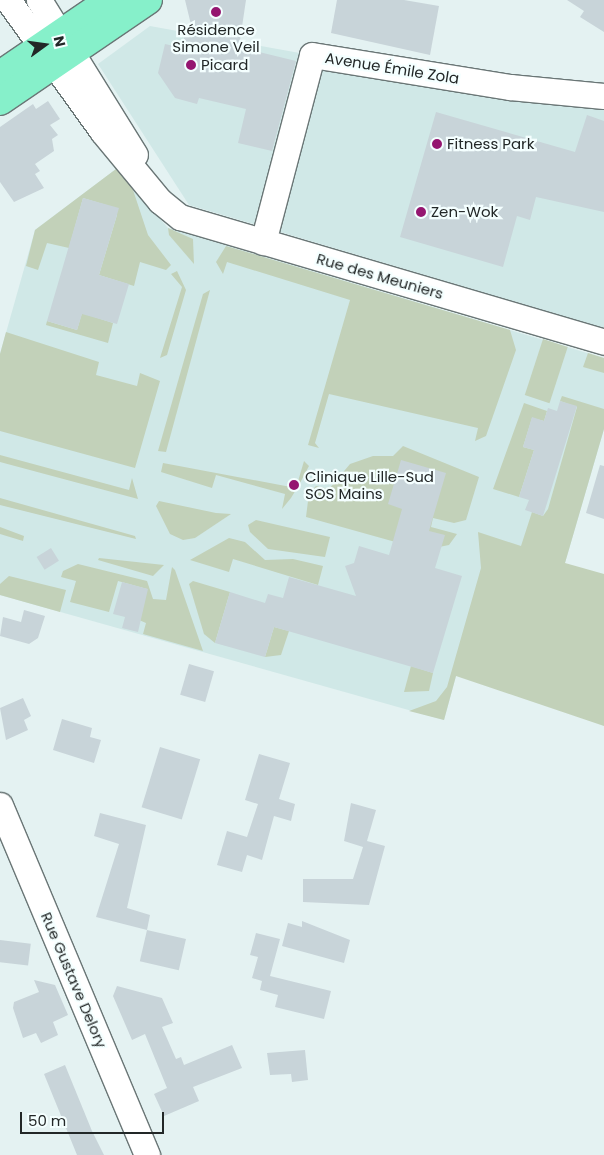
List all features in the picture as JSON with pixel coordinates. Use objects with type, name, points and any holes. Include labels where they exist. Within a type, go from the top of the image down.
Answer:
[{"type":"main road","points":[[0,75],[62,44],[130,4]]},
{"type":"main road","points":[[0,102],[62,44]]},
{"type":"street","name":"Rue des Meuniers","points":[[8,0],[62,44],[160,201],[191,222],[604,342]]},
{"type":"street","points":[[39,0],[66,17],[62,44]]},
{"type":"street","name":"Avenue Émile Zola","points":[[263,242],[312,55],[510,87],[604,96]]},
{"type":"street","name":"Rue Gustave Delory","points":[[0,804],[147,1155]]},
{"type":"shaded area","points":[[150,26],[604,108],[604,328],[189,205],[98,64]]},
{"type":"shaded area","name":"Clinique Lille-Sud SOS Mains","points":[[116,169],[168,228],[604,358],[604,429],[565,563],[493,541],[444,720],[0,595],[0,354],[35,230]]},
{"type":"green space","points":[[116,169],[132,187],[148,235],[171,265],[166,270],[140,262],[134,286],[99,275],[117,215],[106,205],[83,198],[69,248],[47,243],[38,270],[26,266],[35,230]]},
{"type":"green space","points":[[168,228],[193,239],[194,264],[169,235]]},
{"type":"green space","points":[[226,246],[510,330],[516,350],[486,436],[475,441],[478,428],[329,394],[315,443],[319,448],[308,445],[350,300],[227,262],[223,274],[216,262]]},
{"type":"green space","points":[[177,271],[186,290],[167,355],[160,358],[182,287],[171,274]]},
{"type":"green space","points":[[210,290],[166,452],[158,451],[203,294]]},
{"type":"green space","points":[[82,313],[113,323],[108,343],[46,325],[47,321],[77,330]]},
{"type":"green space","points":[[6,332],[99,362],[96,375],[137,386],[140,373],[160,381],[135,468],[0,431],[0,354]]},
{"type":"green space","points":[[543,339],[568,347],[549,403],[525,395]]},
{"type":"green space","points":[[588,353],[604,358],[604,373],[583,367]]},
{"type":"green space","points":[[562,396],[604,409],[604,429],[565,563],[604,574],[604,726],[456,676],[444,720],[409,711],[436,701],[447,687],[481,568],[478,532],[521,546],[532,512],[543,516],[548,509],[577,407],[560,401]]},
{"type":"green space","points":[[524,403],[547,411],[544,421],[532,418],[523,447],[534,450],[519,497],[493,489]]},
{"type":"green space","points":[[403,446],[479,477],[466,520],[454,523],[433,518],[431,527],[457,534],[449,545],[424,550],[306,517],[309,493],[316,486],[329,489],[350,464],[373,456],[393,456]]},
{"type":"green space","points":[[0,455],[129,490],[132,478],[138,499],[0,462]]},
{"type":"green space","points":[[304,461],[309,466],[291,498],[282,509],[285,494],[216,475],[212,488],[161,472],[163,463],[296,488]]},
{"type":"green space","points":[[0,498],[135,536],[136,539],[0,505]]},
{"type":"green space","points":[[159,501],[216,513],[231,514],[195,538],[183,540],[170,534],[156,506]]},
{"type":"green space","points":[[256,520],[330,537],[325,557],[268,549],[250,532],[248,525]]},
{"type":"green space","points":[[0,527],[24,536],[23,541],[0,534]]},
{"type":"green space","points":[[229,538],[245,542],[265,560],[293,559],[323,566],[318,585],[233,559],[229,572],[190,560]]},
{"type":"green space","points":[[99,558],[164,565],[153,576],[98,560]]},
{"type":"green space","points":[[78,564],[147,581],[153,599],[166,600],[172,567],[175,570],[203,651],[143,634],[146,623],[139,620],[147,589],[118,581],[109,612],[70,602],[76,581],[61,577],[63,571]]},
{"type":"green space","points":[[9,576],[66,590],[60,612],[0,595],[0,584]]},
{"type":"green space","points":[[193,581],[230,592],[215,643],[204,634],[189,584]]},
{"type":"green space","points":[[274,627],[289,631],[281,655],[265,657]]},
{"type":"green space","points":[[411,666],[433,673],[429,691],[404,692]]},
{"type":"building","points":[[185,0],[246,0],[239,47],[296,61],[272,151],[238,143],[246,109],[199,98],[197,104],[175,98],[158,73],[165,44],[182,48],[185,34],[194,37]]},
{"type":"building","points":[[337,0],[404,0],[439,6],[430,55],[331,33]]},
{"type":"building","points":[[567,0],[604,0],[604,32],[580,17],[584,11]]},
{"type":"building","points":[[48,101],[60,119],[50,125],[58,135],[52,139],[54,151],[35,164],[40,171],[35,174],[44,188],[14,202],[0,182],[0,127],[33,104],[36,109]]},
{"type":"building","points":[[436,112],[575,152],[587,115],[604,121],[604,212],[536,197],[530,220],[517,216],[503,267],[400,237]]},
{"type":"building","points":[[83,198],[119,208],[99,275],[129,284],[117,324],[82,314],[77,330],[47,321]]},
{"type":"building","points":[[560,401],[577,406],[543,516],[525,510],[529,500],[519,497],[534,450],[523,447],[532,417],[544,421],[548,408],[557,411]]},
{"type":"building","points":[[401,460],[446,473],[429,531],[445,535],[435,568],[462,576],[433,673],[274,627],[265,657],[215,643],[230,592],[265,603],[268,594],[283,598],[289,577],[356,596],[345,566],[354,563],[359,546],[389,555],[402,509],[388,504]]},
{"type":"building","points":[[600,465],[604,466],[604,519],[586,513]]},
{"type":"building","points":[[51,548],[59,561],[45,570],[37,557]]},
{"type":"building","points":[[122,582],[148,589],[138,632],[122,628],[125,617],[113,614]]},
{"type":"building","points":[[24,610],[45,616],[38,638],[29,644],[0,636],[3,617],[21,622]]},
{"type":"building","points":[[189,664],[214,671],[205,702],[180,695]]},
{"type":"building","points":[[23,698],[31,716],[24,720],[28,730],[6,740],[0,708]]},
{"type":"building","points":[[62,719],[92,728],[90,737],[101,740],[94,763],[53,750]]},
{"type":"building","points":[[160,747],[200,759],[182,820],[142,807]]},
{"type":"building","points":[[259,754],[290,763],[279,799],[295,804],[291,821],[274,816],[262,860],[247,855],[242,872],[217,865],[227,831],[247,837],[258,804],[245,800]]},
{"type":"building","points":[[351,803],[376,810],[367,841],[385,846],[369,905],[303,902],[303,879],[353,879],[363,847],[344,841]]},
{"type":"building","points":[[100,813],[146,825],[127,908],[150,915],[147,930],[96,917],[119,844],[94,836]]},
{"type":"building","points":[[302,921],[350,940],[344,963],[282,946],[288,923],[302,927]]},
{"type":"building","points":[[147,930],[186,939],[179,970],[140,961]]},
{"type":"building","points":[[256,933],[280,939],[270,976],[331,991],[324,1019],[275,1007],[278,995],[260,990],[262,981],[252,978],[258,957],[250,955]]},
{"type":"building","points":[[0,940],[31,944],[28,966],[0,962]]},
{"type":"building","points":[[34,980],[55,985],[68,1015],[53,1022],[58,1035],[41,1043],[36,1033],[23,1038],[13,1008],[14,1002],[39,992]]},
{"type":"building","points":[[117,986],[162,998],[173,1023],[162,1027],[176,1059],[181,1057],[184,1065],[232,1045],[242,1068],[193,1087],[199,1101],[164,1116],[154,1094],[167,1088],[145,1034],[132,1040],[113,996]]},
{"type":"building","points":[[305,1050],[308,1080],[292,1082],[291,1074],[270,1075],[267,1053]]},
{"type":"building","points":[[65,1065],[104,1155],[77,1155],[44,1074]]},
{"type":"place","name":"Résidence Simone Veil","points":[[216,12]]},
{"type":"place","name":"Picard","points":[[191,65]]},
{"type":"place","name":"Fitness Park","points":[[437,144]]},
{"type":"place","name":"Zen-Wok","points":[[421,212]]},
{"type":"place","name":"Clinique Lille-Sud SOS Mains","points":[[294,485]]}]
